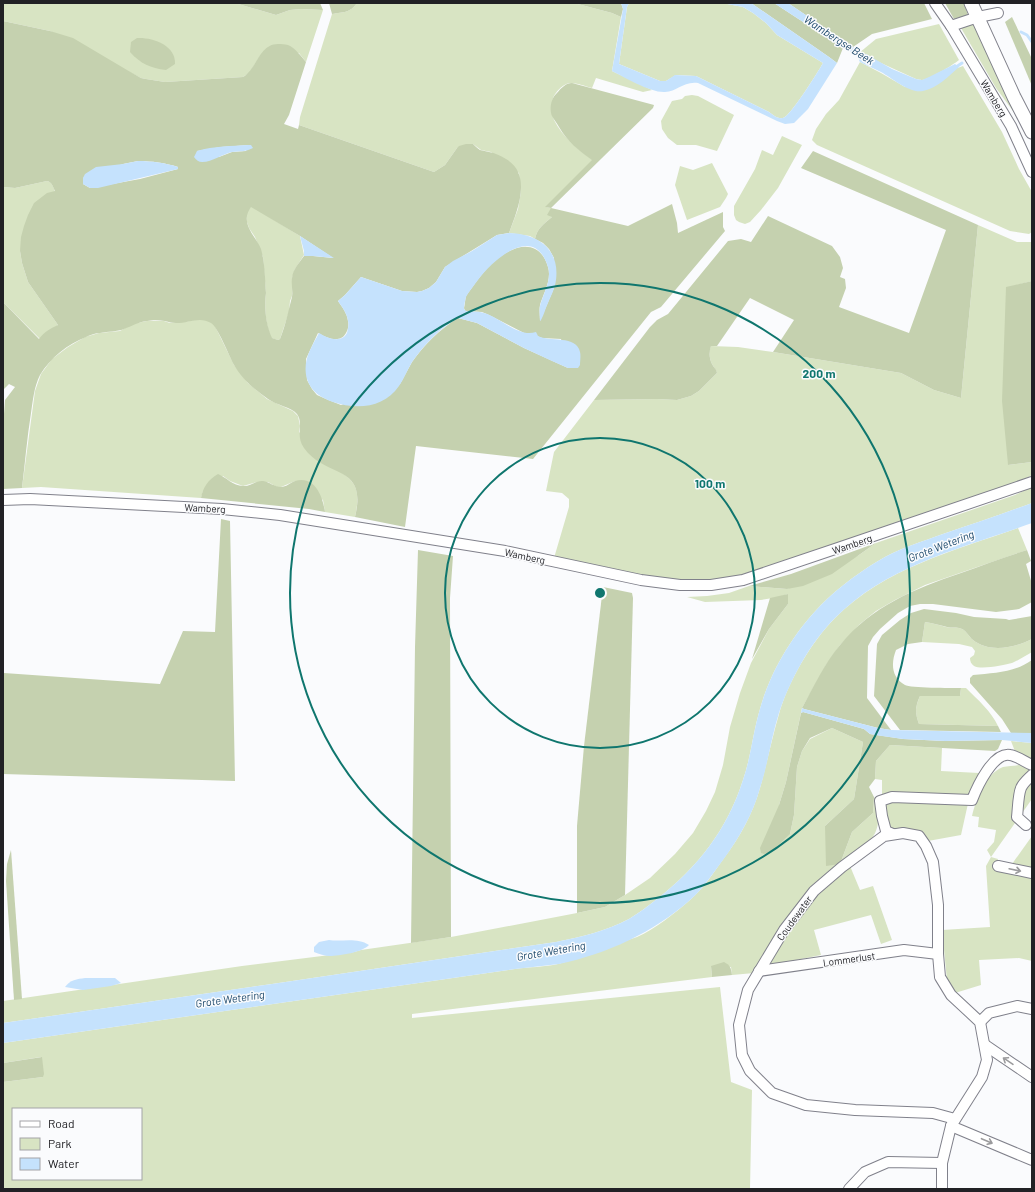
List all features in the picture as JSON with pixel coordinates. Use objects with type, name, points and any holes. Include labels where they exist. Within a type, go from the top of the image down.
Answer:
[{"type":"main road","name":"Wamberg","points":[[971,3],[1014,97],[1032,132]]},
{"type":"street","name":"Wamberg","points":[[935,3],[951,26],[1011,126],[1032,172]]},
{"type":"street","points":[[951,26],[978,17],[998,13]]},
{"type":"street","name":"Wamberg","points":[[3,500],[30,499],[222,509],[280,515],[504,551],[641,580],[680,585],[703,585],[743,580],[1032,482]]},
{"type":"street","points":[[893,834],[886,831],[880,801],[892,797],[972,800],[978,783],[993,763],[1005,754],[1011,755],[1032,765]]},
{"type":"street","points":[[1026,825],[1017,817],[1021,788],[1032,775]]},
{"type":"street","name":"Coudewater","points":[[980,1022],[952,995],[940,977],[938,954],[938,905],[933,862],[926,846],[919,836],[903,833],[884,836],[842,866],[814,891],[784,930],[748,990],[739,1025],[742,1055],[750,1072],[772,1093],[806,1105],[855,1110],[933,1113],[1032,1159]]},
{"type":"street","points":[[998,866],[1032,873]]},
{"type":"street","name":"Lommerlust","points":[[759,971],[904,950],[938,954]]},
{"type":"street","points":[[942,1189],[942,1164],[953,1123],[982,1077],[987,1060],[980,1022],[989,1013],[996,1011],[1017,1006],[1032,1009]]},
{"type":"street","points":[[984,1045],[1032,1077]]},
{"type":"street","points":[[849,1189],[865,1172],[888,1162],[942,1164]]},
{"type":"green space","points":[[3,3],[235,3],[276,15],[290,10],[323,10],[306,62],[299,53],[260,56],[250,72],[243,77],[165,82],[141,78],[50,31],[3,21]]},
{"type":"green space","points":[[235,3],[320,3],[323,10],[290,10],[276,15]]},
{"type":"green space","points":[[329,3],[357,3],[349,10],[332,14]]},
{"type":"green space","points":[[357,3],[574,3],[612,13],[621,17],[612,71],[652,90],[643,92],[596,78],[592,88],[568,83],[555,94],[553,99],[554,120],[571,142],[581,152],[593,160],[546,207],[551,208],[552,217],[539,229],[535,239],[530,236],[509,233],[518,209],[521,192],[519,173],[491,152],[481,150],[473,144],[457,148],[445,165],[434,172],[299,125],[300,117],[332,14],[349,10]]},
{"type":"green space","points":[[574,3],[621,3],[623,9],[621,17],[612,13]]},
{"type":"green space","points":[[629,3],[722,3],[743,7],[766,23],[777,35],[823,63],[804,94],[792,110],[787,116],[779,118],[696,76],[676,75],[666,81],[660,81],[619,64],[627,7]]},
{"type":"green space","points":[[751,3],[774,3],[843,48],[837,63],[829,57]]},
{"type":"green space","points":[[788,3],[924,3],[932,19],[872,34],[853,47]]},
{"type":"green space","points":[[945,3],[964,3],[968,15],[954,19]]},
{"type":"green space","points":[[1012,17],[1032,59],[1032,86],[1005,22]]},
{"type":"green space","points":[[3,21],[50,31],[73,38],[141,78],[165,82],[243,77],[252,68],[266,48],[278,44],[291,46],[306,62],[289,115],[284,124],[298,129],[299,125],[434,172],[445,165],[459,146],[466,144],[473,144],[480,150],[493,153],[506,159],[514,166],[519,174],[521,184],[519,204],[509,233],[497,235],[445,267],[436,282],[429,288],[422,291],[402,291],[361,277],[338,301],[347,318],[347,332],[337,339],[325,337],[318,333],[306,359],[307,380],[312,389],[317,395],[341,405],[400,384],[412,362],[422,350],[439,332],[458,318],[477,323],[524,348],[568,368],[561,339],[542,338],[524,333],[482,312],[465,311],[464,308],[466,296],[482,274],[495,260],[512,250],[521,247],[529,247],[537,250],[543,256],[549,272],[548,282],[540,305],[540,321],[554,288],[554,258],[549,249],[543,243],[535,239],[539,229],[552,217],[547,215],[551,208],[628,226],[672,204],[678,233],[723,212],[723,227],[725,231],[661,307],[651,312],[533,459],[416,446],[405,527],[355,517],[357,500],[356,488],[350,480],[343,474],[313,458],[301,443],[300,421],[297,414],[271,401],[249,384],[234,365],[214,326],[203,320],[172,323],[151,320],[138,323],[121,330],[97,333],[79,340],[54,357],[40,375],[36,384],[22,488],[3,489],[3,428],[5,400],[15,387],[9,384],[3,390],[3,302],[39,339],[48,330],[58,325],[28,282],[20,251],[21,237],[24,226],[34,203],[47,193],[55,191],[51,184],[47,181],[15,188],[3,187]],"holes":[[[249,145],[246,151],[232,152],[219,157],[197,151],[221,147]],[[138,161],[153,162],[178,167],[178,169],[140,179],[90,188],[83,184],[83,178],[123,164]],[[251,207],[300,236],[333,258],[304,256],[296,266],[292,278],[292,297],[282,334],[278,340],[272,338],[267,322],[265,310],[265,271],[261,249],[248,225],[248,214]]]},
{"type":"green space","points":[[939,24],[959,60],[941,72],[926,79],[916,79],[859,53],[876,39]]},
{"type":"green space","points":[[973,24],[1016,115],[996,88],[961,28]]},
{"type":"green space","points":[[137,38],[156,41],[167,47],[172,52],[175,64],[166,70],[150,67],[138,60],[130,52],[131,42]]},
{"type":"green space","points":[[860,62],[905,87],[963,66],[1002,132],[1019,169],[1032,192],[1032,232],[1029,234],[1010,231],[817,145],[812,140],[816,129],[826,114],[839,100]]},
{"type":"green space","points":[[572,83],[654,105],[653,108],[551,208],[545,207],[592,160],[570,141],[562,132],[552,116],[552,101],[555,95],[562,88]]},
{"type":"green space","points":[[692,95],[698,96],[734,115],[717,151],[696,145],[677,145],[668,138],[662,129],[661,121],[672,101]]},
{"type":"green space","points":[[782,136],[802,145],[778,188],[761,210],[750,222],[745,224],[739,222],[736,220],[734,215],[734,206],[755,169],[762,150],[773,155]]},
{"type":"green space","points":[[813,151],[978,225],[961,398],[934,390],[901,373],[773,352],[794,320],[750,298],[717,346],[711,346],[710,360],[717,373],[699,391],[691,396],[677,400],[594,400],[650,327],[657,320],[668,314],[728,241],[741,239],[751,242],[768,216],[832,246],[840,257],[843,268],[840,277],[845,279],[846,288],[839,307],[909,333],[946,230],[801,168]]},
{"type":"green space","points":[[712,163],[728,194],[720,207],[687,220],[675,185],[680,166],[693,170]]},
{"type":"green space","points":[[47,181],[51,184],[55,192],[20,251],[28,282],[58,325],[40,339],[3,302],[3,187],[15,188]]},
{"type":"green space","points":[[251,206],[300,236],[304,255],[295,269],[292,278],[292,296],[289,312],[280,339],[278,340],[271,338],[269,333],[265,310],[266,293],[263,257],[247,222],[246,214]]},
{"type":"green space","points":[[978,225],[1017,242],[1032,242],[1032,281],[1006,288],[1008,465],[1032,462],[1032,475],[1023,480],[740,578],[689,582],[663,580],[554,558],[569,507],[569,499],[562,493],[546,491],[554,452],[594,400],[677,400],[691,396],[699,391],[717,373],[710,359],[711,346],[738,347],[901,373],[934,390],[961,398]]},
{"type":"green space","points":[[1032,281],[1032,462],[1008,465],[1002,401],[1006,287]]},
{"type":"green space","points":[[196,319],[207,320],[214,324],[234,365],[248,383],[267,399],[293,411],[298,416],[300,426],[299,432],[348,477],[357,492],[355,517],[325,512],[323,500],[295,481],[281,487],[277,487],[268,482],[257,482],[243,486],[230,481],[223,476],[203,491],[201,498],[41,487],[22,488],[35,391],[41,374],[52,359],[85,337],[99,333],[120,331],[132,324],[147,321],[164,321],[170,323]]},
{"type":"green space","points":[[218,474],[239,486],[248,486],[263,481],[281,487],[295,481],[308,481],[313,484],[320,494],[325,512],[201,498],[206,484]]},
{"type":"green space","points":[[1032,487],[1032,503],[892,553],[868,567],[836,591],[821,605],[792,640],[770,680],[758,718],[743,780],[729,815],[720,831],[698,860],[672,887],[629,919],[593,933],[556,942],[3,1023],[3,1001],[451,937],[605,907],[650,878],[675,854],[693,833],[715,792],[723,765],[730,727],[751,663],[769,629],[788,604],[788,594],[761,600],[705,602],[687,597],[729,593],[749,586],[787,589],[859,555],[876,543],[1015,495]]},
{"type":"green space","points":[[221,519],[230,521],[235,781],[3,774],[4,673],[160,684],[183,631],[215,632]]},
{"type":"green space","points":[[1018,528],[1027,550],[925,585],[895,600],[876,611],[860,624],[840,645],[826,665],[802,708],[786,782],[779,805],[790,834],[794,815],[797,767],[802,751],[810,739],[832,728],[863,742],[854,799],[825,826],[840,864],[754,973],[732,975],[731,967],[711,966],[712,977],[412,1014],[412,1018],[720,987],[731,1082],[752,1090],[750,1189],[3,1189],[3,1082],[43,1077],[41,1057],[3,1063],[3,1043],[515,969],[553,965],[637,937],[658,925],[684,905],[700,890],[713,874],[741,833],[750,816],[763,779],[779,714],[788,689],[809,650],[835,618],[876,586],[898,574],[945,553]]},
{"type":"green space","points":[[876,543],[832,574],[803,586],[787,589],[749,586],[791,574]]},
{"type":"green space","points":[[418,550],[453,556],[450,598],[451,937],[411,943],[415,647]]},
{"type":"green space","points":[[1027,550],[1031,561],[1026,564],[1032,584],[1032,602],[1019,609],[996,612],[933,604],[910,606],[898,613],[873,637],[868,646],[867,698],[891,730],[802,708],[834,652],[852,631],[880,609],[895,600],[927,586]]},
{"type":"green space","points":[[603,587],[632,593],[633,598],[625,895],[605,907],[577,913],[577,826],[584,746]]},
{"type":"green space","points":[[788,594],[788,604],[769,629],[752,659],[770,598]]},
{"type":"green space","points":[[924,609],[974,617],[1009,620],[1032,616],[1032,639],[1018,645],[1002,648],[987,647],[973,640],[965,631],[961,629],[925,622],[922,642],[908,644],[896,650],[894,655],[893,669],[900,682],[905,685],[961,688],[960,696],[920,696],[916,710],[919,724],[998,726],[1001,732],[900,730],[874,696],[877,644],[882,635],[911,613]]},
{"type":"green space","points":[[925,622],[961,629],[965,631],[973,640],[987,647],[1010,647],[1032,639],[1032,652],[1012,663],[993,667],[977,667],[970,661],[970,658],[974,655],[975,651],[972,647],[959,644],[922,642]]},
{"type":"green space","points":[[1032,660],[1032,733],[1011,733],[1002,719],[970,683],[970,678],[973,675],[996,673],[1018,668]]},
{"type":"green space","points":[[961,688],[966,688],[980,701],[992,715],[998,726],[919,724],[916,710],[920,696],[960,696]]},
{"type":"green space","points":[[803,712],[864,729],[870,734],[903,739],[945,741],[1002,740],[998,749],[995,751],[890,745],[876,761],[875,779],[869,787],[874,797],[873,813],[852,832],[840,864],[826,866],[825,826],[854,799],[863,742],[832,728],[810,738],[802,751],[797,767],[794,815],[790,834],[771,852],[764,854],[761,853],[760,848],[779,805],[786,782],[801,713]]},
{"type":"green space","points":[[1011,741],[1032,743],[1032,763],[1016,754]]},
{"type":"green space","points":[[890,745],[942,748],[941,771],[979,773],[969,799],[961,835],[928,841],[888,830],[882,794],[882,780],[875,779],[876,761]]},
{"type":"green space","points":[[1019,765],[1032,770],[1032,799],[991,857],[987,850],[994,842],[996,830],[978,827],[979,817],[972,816],[982,788],[991,775],[1003,767]]},
{"type":"green space","points":[[874,797],[878,806],[879,818],[877,829],[872,838],[840,864],[852,832],[873,813]]},
{"type":"green space","points":[[1032,836],[1032,868],[1012,864]]},
{"type":"green space","points":[[11,850],[22,999],[14,1000],[6,881],[7,864]]},
{"type":"green space","points":[[991,857],[998,859],[996,870],[1032,876],[1032,961],[1019,958],[979,960],[981,985],[955,993],[947,980],[942,930],[990,927],[986,866]]},
{"type":"green space","points":[[850,866],[860,890],[873,886],[892,940],[881,944],[871,915],[814,930],[821,955],[767,966],[805,907],[835,877]]},
{"type":"green space","points":[[724,962],[730,967],[732,975],[712,977],[711,966]]},
{"type":"green space","points":[[42,1057],[43,1077],[3,1082],[3,1063]]},
{"type":"water","points":[[621,3],[629,3],[627,7],[619,64],[660,81],[666,81],[675,75],[696,76],[779,118],[787,116],[792,110],[804,94],[823,63],[777,35],[766,23],[743,7],[722,3],[751,3],[837,63],[808,109],[794,123],[785,124],[777,121],[698,83],[684,85],[669,92],[659,92],[638,84],[612,71],[623,9]]},
{"type":"water","points":[[774,3],[788,3],[853,47],[859,53],[866,54],[892,69],[916,79],[922,80],[955,64],[959,67],[942,82],[928,90],[912,90],[859,61],[857,56],[853,53]]},
{"type":"water","points":[[251,145],[253,148],[245,151],[228,153],[206,162],[200,162],[194,157],[197,151],[203,149],[223,146]]},
{"type":"water","points":[[138,161],[163,163],[178,167],[178,169],[98,188],[90,188],[83,184],[85,174],[96,167]]},
{"type":"water","points":[[509,233],[529,236],[537,240],[550,251],[554,259],[556,280],[553,292],[541,320],[540,321],[540,306],[548,282],[549,272],[541,254],[533,247],[523,246],[512,250],[501,257],[482,275],[468,294],[464,304],[464,309],[466,311],[480,312],[490,315],[510,327],[523,332],[536,332],[538,336],[543,338],[574,343],[578,347],[580,354],[580,365],[578,368],[568,368],[524,348],[477,323],[458,318],[427,343],[412,362],[399,386],[386,399],[378,403],[360,406],[342,405],[325,399],[311,388],[306,372],[306,360],[310,349],[319,333],[326,337],[338,339],[347,333],[347,318],[338,301],[361,277],[402,291],[422,291],[429,288],[436,282],[445,267],[453,261],[497,235]]},
{"type":"water","points":[[300,236],[334,258],[304,256]]},
{"type":"water","name":"Grote Wetering","points":[[1032,503],[1032,523],[953,550],[902,571],[878,584],[835,618],[809,650],[789,688],[776,722],[757,798],[735,843],[695,896],[676,912],[645,932],[612,948],[577,960],[559,964],[515,969],[3,1043],[3,1023],[556,942],[593,933],[629,919],[672,887],[698,860],[720,831],[729,815],[743,780],[758,718],[770,680],[792,640],[821,605],[836,591],[868,567],[892,553]]},
{"type":"water","points":[[802,708],[891,730],[1032,733],[1032,743],[1002,740],[945,741],[903,739],[875,735],[870,734],[864,729],[803,712],[801,713]]},
{"type":"water","points":[[329,940],[354,940],[369,945],[356,952],[339,955],[326,956],[314,952],[314,947],[319,942]]},
{"type":"water","points":[[85,978],[115,978],[121,983],[83,990],[65,987],[71,981]]},
{"type":"waterway","name":"Wambergse Beek","points":[[1021,32],[1027,35],[1032,42]]},
{"type":"waterway","name":"Wambergse Beek","points":[[956,67],[962,63]]}]
